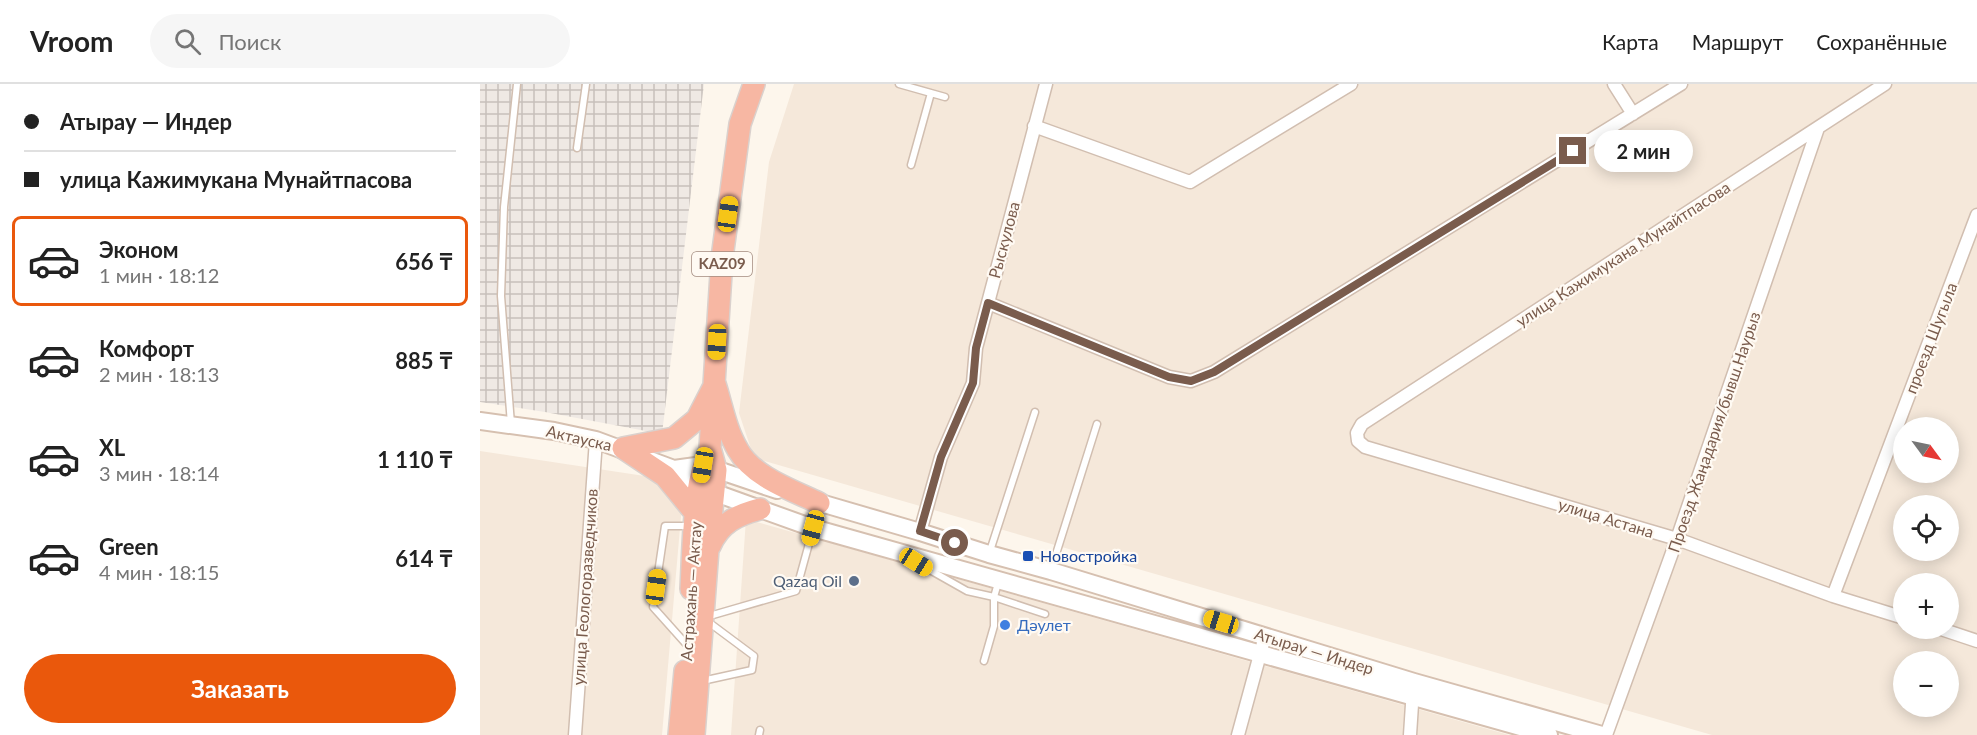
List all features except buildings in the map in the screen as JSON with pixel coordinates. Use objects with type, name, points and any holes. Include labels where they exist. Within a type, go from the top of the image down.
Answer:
[{"type":"highway","name":"Астрахань — Актау","points":[[694,735],[708,549],[707,490],[722,258],[740,124],[754,84]]},
{"type":"highway","points":[[623,448],[674,438],[697,418],[715,384]]},
{"type":"highway","points":[[715,384],[729,430],[738,451],[747,462],[777,483],[819,503]]},
{"type":"highway","points":[[623,448],[665,476],[696,520]]},
{"type":"highway","name":"Астрахань — Актау","points":[[679,735],[696,520],[707,490]]},
{"type":"highway","points":[[708,549],[716,533],[726,523],[745,513],[760,509]]},
{"type":"main road","name":"Актауска","points":[[480,421],[554,431],[623,448],[674,469],[707,490]]},
{"type":"main road","name":"Атырау — Индер","points":[[710,461],[819,503],[920,531],[989,554],[1265,636],[1413,690],[1516,731],[1549,735]]},
{"type":"main road","points":[[674,469],[710,461]]},
{"type":"main road","name":"Атырау — Индер","points":[[707,490],[813,528],[1260,654],[1604,735]]},
{"type":"street","name":"Рыскулова","points":[[920,531],[941,457],[973,383],[976,348],[1046,84]]},
{"type":"street","points":[[1034,126],[1190,182],[1351,84]]},
{"type":"street","points":[[1614,84],[1633,114]]},
{"type":"street","points":[[988,303],[1169,377],[1191,381],[1214,372],[1681,84]]},
{"type":"street","name":"улица Кажимукана Мунайтпасова","points":[[1362,424],[1885,84]]},
{"type":"street","name":"Проезд Жаңадария/бывш.Наурыз","points":[[1604,735],[1677,539],[1818,128]]},
{"type":"street","name":"проезд Шугыла","points":[[1833,596],[1977,215]]},
{"type":"street","name":"улица Астана","points":[[1362,424],[1357,433],[1358,441],[1365,447],[1677,539],[1833,596],[1893,615]]},
{"type":"street","name":"улица Геологоразведчиков","points":[[574,735],[596,440]]},
{"type":"street","points":[[1959,634],[1977,640]]},
{"type":"street","points":[[1238,735],[1265,636]]},
{"type":"street","points":[[1410,735],[1413,690]]},
{"type":"lane","points":[[511,425],[501,296],[504,207],[517,84]]},
{"type":"lane","points":[[577,148],[586,84]]},
{"type":"lane","points":[[899,84],[945,97]]},
{"type":"lane","points":[[911,165],[931,93]]},
{"type":"lane","points":[[989,554],[1035,412]]},
{"type":"lane","points":[[1051,571],[1097,424]]},
{"type":"lane","points":[[687,645],[653,607],[665,526],[696,520]]},
{"type":"lane","points":[[703,618],[796,591],[813,528]]},
{"type":"lane","points":[[902,552],[967,591],[994,597],[1045,614]]},
{"type":"lane","points":[[984,661],[994,626],[994,597],[998,579]]},
{"type":"lane","points":[[698,682],[753,670],[754,656],[703,618]]},
{"type":"shaded area","points":[[480,84],[704,84],[662,434],[480,402]]},
{"type":"shaded area","points":[[794,84],[1977,84],[1977,735],[1712,735],[754,458],[739,413],[769,162]]},
{"type":"shaded area","points":[[480,451],[684,482],[662,735],[480,735]]},
{"type":"shaded area","points":[[746,519],[1509,735],[731,735]]},
{"type":"place","name":"Новостройка","points":[[1028,556]]},
{"type":"place","name":"Qazaq Oil","points":[[854,581]]},
{"type":"place","name":"Дәулет","points":[[1005,625]]},
{"type":"route","points":[[955,543],[920,531],[941,457],[973,383],[976,348],[988,303],[1169,377],[1191,381],[1214,372],[1573,151]]}]
